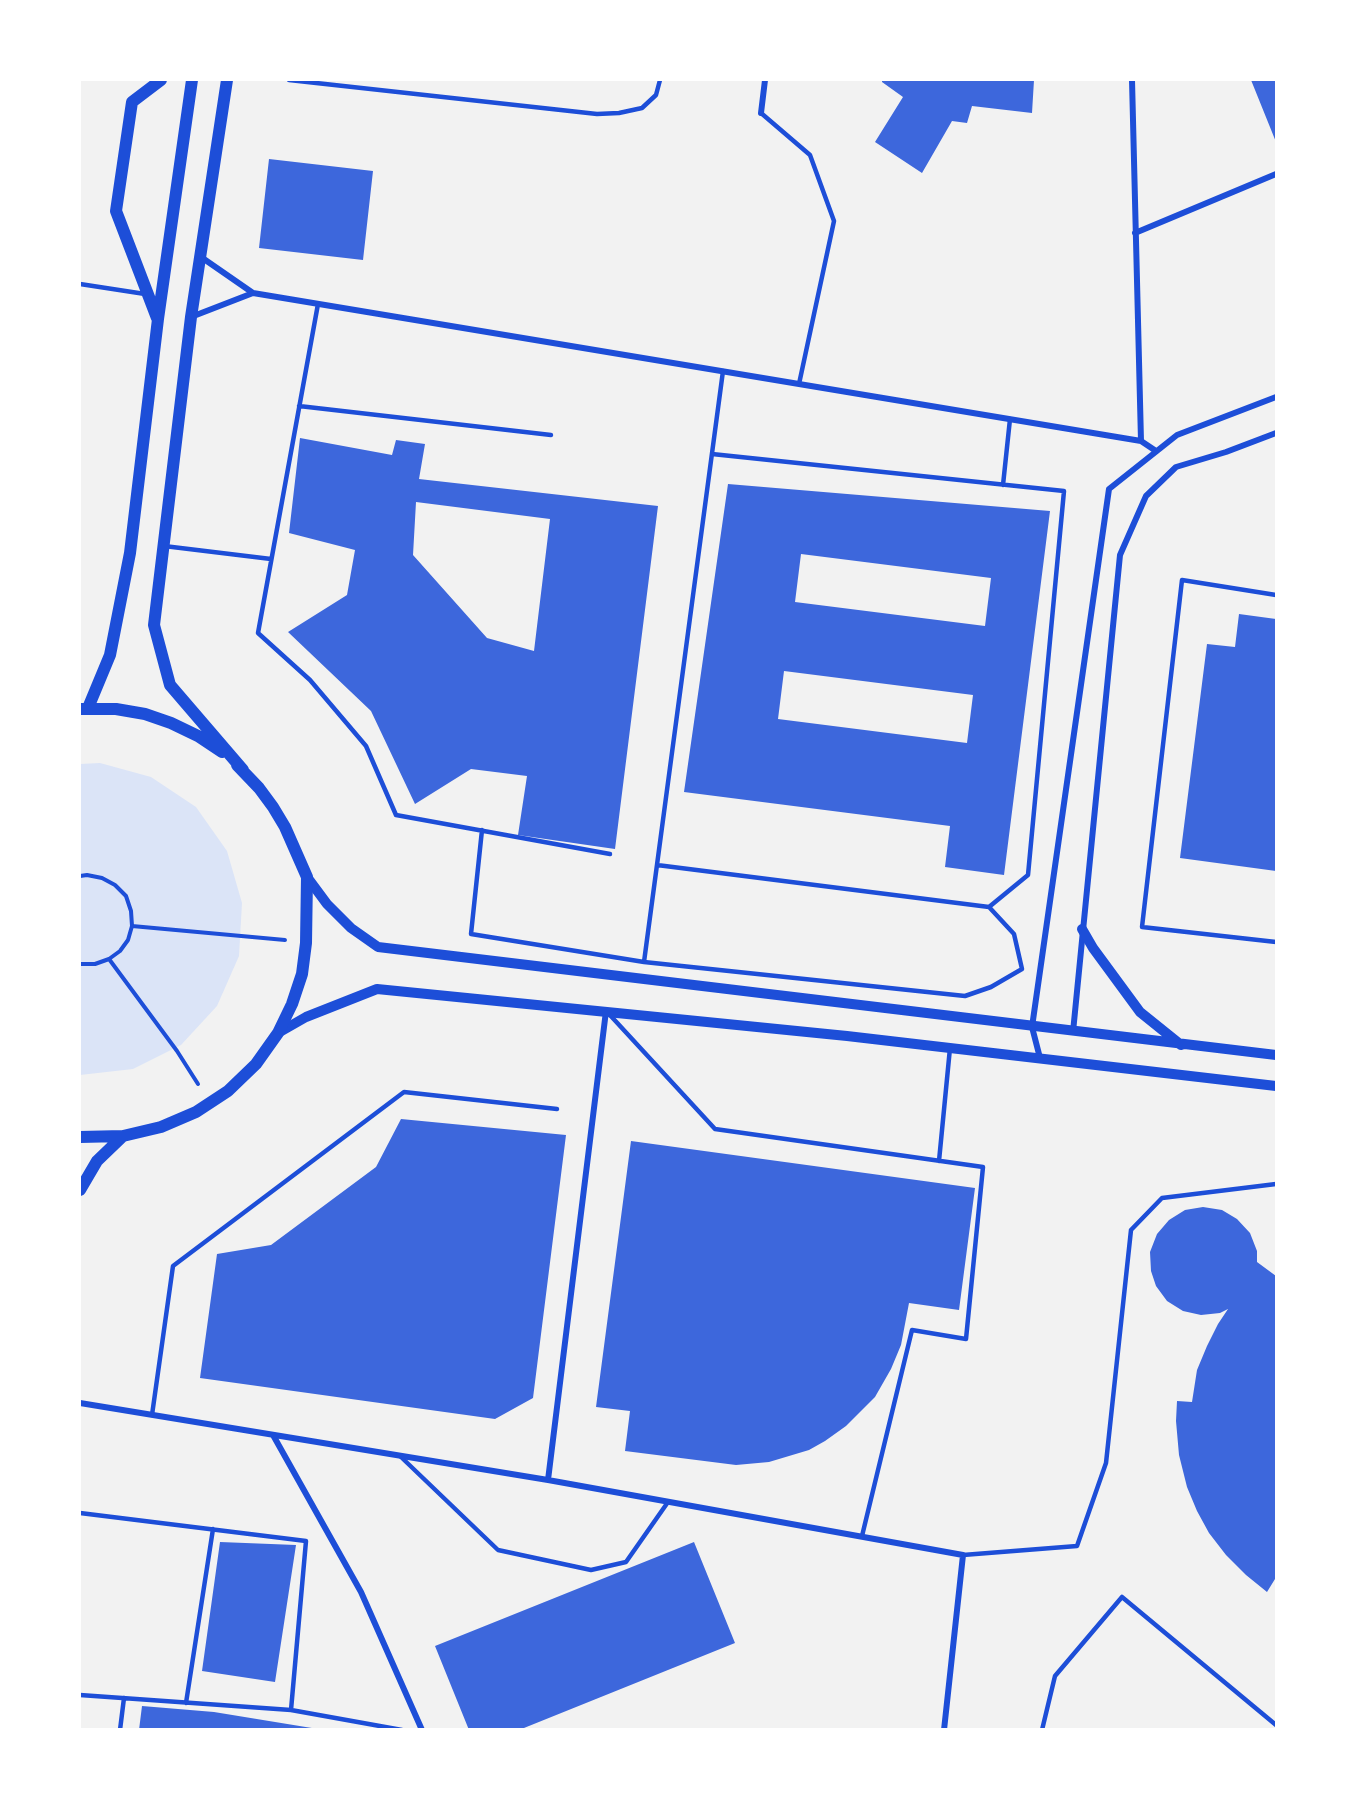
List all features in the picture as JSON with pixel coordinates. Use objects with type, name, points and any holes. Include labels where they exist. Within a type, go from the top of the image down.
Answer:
[{"type":"main road","points":[[158,319],[116,211],[132,102],[161,80]]},
{"type":"main road","points":[[192,80],[158,319],[130,553],[110,655],[84,708],[116,709],[144,714],[171,723],[222,751],[243,770]]},
{"type":"main road","points":[[80,1137],[123,1136],[161,1127],[196,1112],[228,1091],[256,1064],[278,1033],[302,974],[306,943],[307,877],[285,827],[273,807],[170,686],[154,625],[191,317],[227,80]]},
{"type":"main road","points":[[80,1190],[97,1161],[123,1136]]},
{"type":"street","points":[[760,113],[765,80]]},
{"type":"street","points":[[1132,80],[1141,441]]},
{"type":"street","points":[[1136,233],[1276,174]]},
{"type":"street","points":[[200,256],[253,293],[1141,441],[1156,451]]},
{"type":"street","points":[[191,317],[253,293]]},
{"type":"street","points":[[1040,1058],[1032,1027],[1109,489],[1177,435],[1276,397]]},
{"type":"street","points":[[1073,1032],[1120,555],[1146,496],[1176,467],[1226,452],[1276,433]]},
{"type":"street","points":[[307,877],[327,904],[351,928],[378,947],[1276,1055]]},
{"type":"street","points":[[1082,929],[1093,948],[1140,1012],[1182,1045]]},
{"type":"street","points":[[278,1033],[306,1017],[377,989],[950,1048],[1276,1086]]},
{"type":"street","points":[[548,1480],[606,1011]]},
{"type":"street","points":[[80,1403],[548,1480],[963,1555],[944,1730]]},
{"type":"street","points":[[273,1435],[361,1592],[422,1730]]},
{"type":"lane","points":[[289,80],[597,114],[619,113],[642,108],[657,95],[660,80]]},
{"type":"lane","points":[[760,113],[810,155],[834,221],[799,384]]},
{"type":"lane","points":[[80,285],[148,294]]},
{"type":"lane","points":[[318,304],[258,633],[310,680],[366,746],[396,815],[610,854]]},
{"type":"lane","points":[[644,962],[723,371]]},
{"type":"lane","points":[[299,406],[552,435]]},
{"type":"lane","points":[[1003,485],[1010,419]]},
{"type":"lane","points":[[712,454],[1064,491],[1028,875],[989,907]]},
{"type":"lane","points":[[164,546],[271,559]]},
{"type":"lane","points":[[1276,595],[1182,580],[1142,927],[1276,942]]},
{"type":"lane","points":[[482,830],[471,934],[644,962],[965,996],[991,987],[1022,969],[1014,933],[989,907],[657,865]]},
{"type":"lane","points":[[606,1011],[715,1129],[983,1167],[966,1339],[912,1330],[862,1536]]},
{"type":"lane","points":[[939,1161],[950,1048]]},
{"type":"lane","points":[[152,1415],[173,1266],[210,1238],[404,1092],[557,1109]]},
{"type":"lane","points":[[963,1555],[1077,1546],[1106,1463],[1131,1230],[1162,1198],[1276,1184]]},
{"type":"lane","points":[[400,1456],[498,1550],[591,1570],[626,1562],[668,1502]]},
{"type":"lane","points":[[80,1513],[306,1540],[291,1710]]},
{"type":"lane","points":[[186,1703],[213,1529]]},
{"type":"lane","points":[[1042,1730],[1055,1676],[1122,1597],[1276,1725]]},
{"type":"lane","points":[[80,1695],[291,1710],[402,1730]]},
{"type":"lane","points":[[120,1730],[124,1698]]},
{"type":"path","points":[[80,876],[102,878],[115,885],[126,896],[131,911],[132,926],[128,940],[109,960],[95,964],[80,964]]},
{"type":"path","points":[[132,926],[306,943]]},
{"type":"path","points":[[109,960],[177,1050],[210,1103]]},
{"type":"shaded area","points":[[100,763],[151,777],[196,807],[227,851],[242,903],[239,956],[217,1006],[181,1045],[133,1069],[80,1075],[80,764]]},
{"type":"building","points":[[882,80],[1034,80],[1032,113],[972,106],[967,123],[952,121],[922,173],[875,142],[903,97]]},
{"type":"building","points":[[1251,80],[1276,80],[1276,142]]},
{"type":"building","points":[[269,159],[373,171],[363,260],[259,248]]},
{"type":"building","points":[[300,438],[392,455],[396,440],[425,444],[419,479],[658,506],[615,849],[518,835],[527,776],[471,769],[415,804],[371,711],[288,632],[347,595],[355,550],[289,533]],"holes":[[[416,502],[550,519],[534,651],[487,638],[413,555]]]},
{"type":"building","points":[[728,484],[1050,511],[1004,875],[945,867],[950,826],[684,792]],"holes":[[[801,554],[991,578],[985,626],[795,602]],[[784,671],[973,695],[967,743],[778,719]]]},
{"type":"building","points":[[1239,614],[1276,619],[1276,871],[1180,858],[1207,644],[1235,647]]},
{"type":"building","points":[[401,1119],[566,1135],[533,1398],[495,1419],[200,1378],[217,1254],[271,1245],[376,1167]]},
{"type":"building","points":[[631,1141],[975,1188],[959,1310],[909,1303],[901,1345],[875,1397],[846,1426],[809,1450],[769,1462],[736,1465],[625,1451],[630,1411],[596,1407]]},
{"type":"building","points":[[1203,1207],[1222,1210],[1237,1219],[1250,1233],[1257,1251],[1257,1262],[1276,1276],[1276,1580],[1267,1592],[1226,1555],[1209,1533],[1187,1487],[1179,1455],[1177,1401],[1192,1402],[1197,1370],[1218,1324],[1228,1309],[1220,1313],[1201,1315],[1183,1311],[1167,1301],[1156,1286],[1151,1271],[1150,1252],[1157,1234],[1169,1220],[1185,1210]]},
{"type":"building","points":[[220,1542],[296,1545],[275,1682],[202,1671]]},
{"type":"building","points":[[694,1542],[735,1643],[519,1730],[469,1730],[435,1646]]},
{"type":"building","points":[[142,1706],[214,1712],[324,1730],[139,1730]]}]
